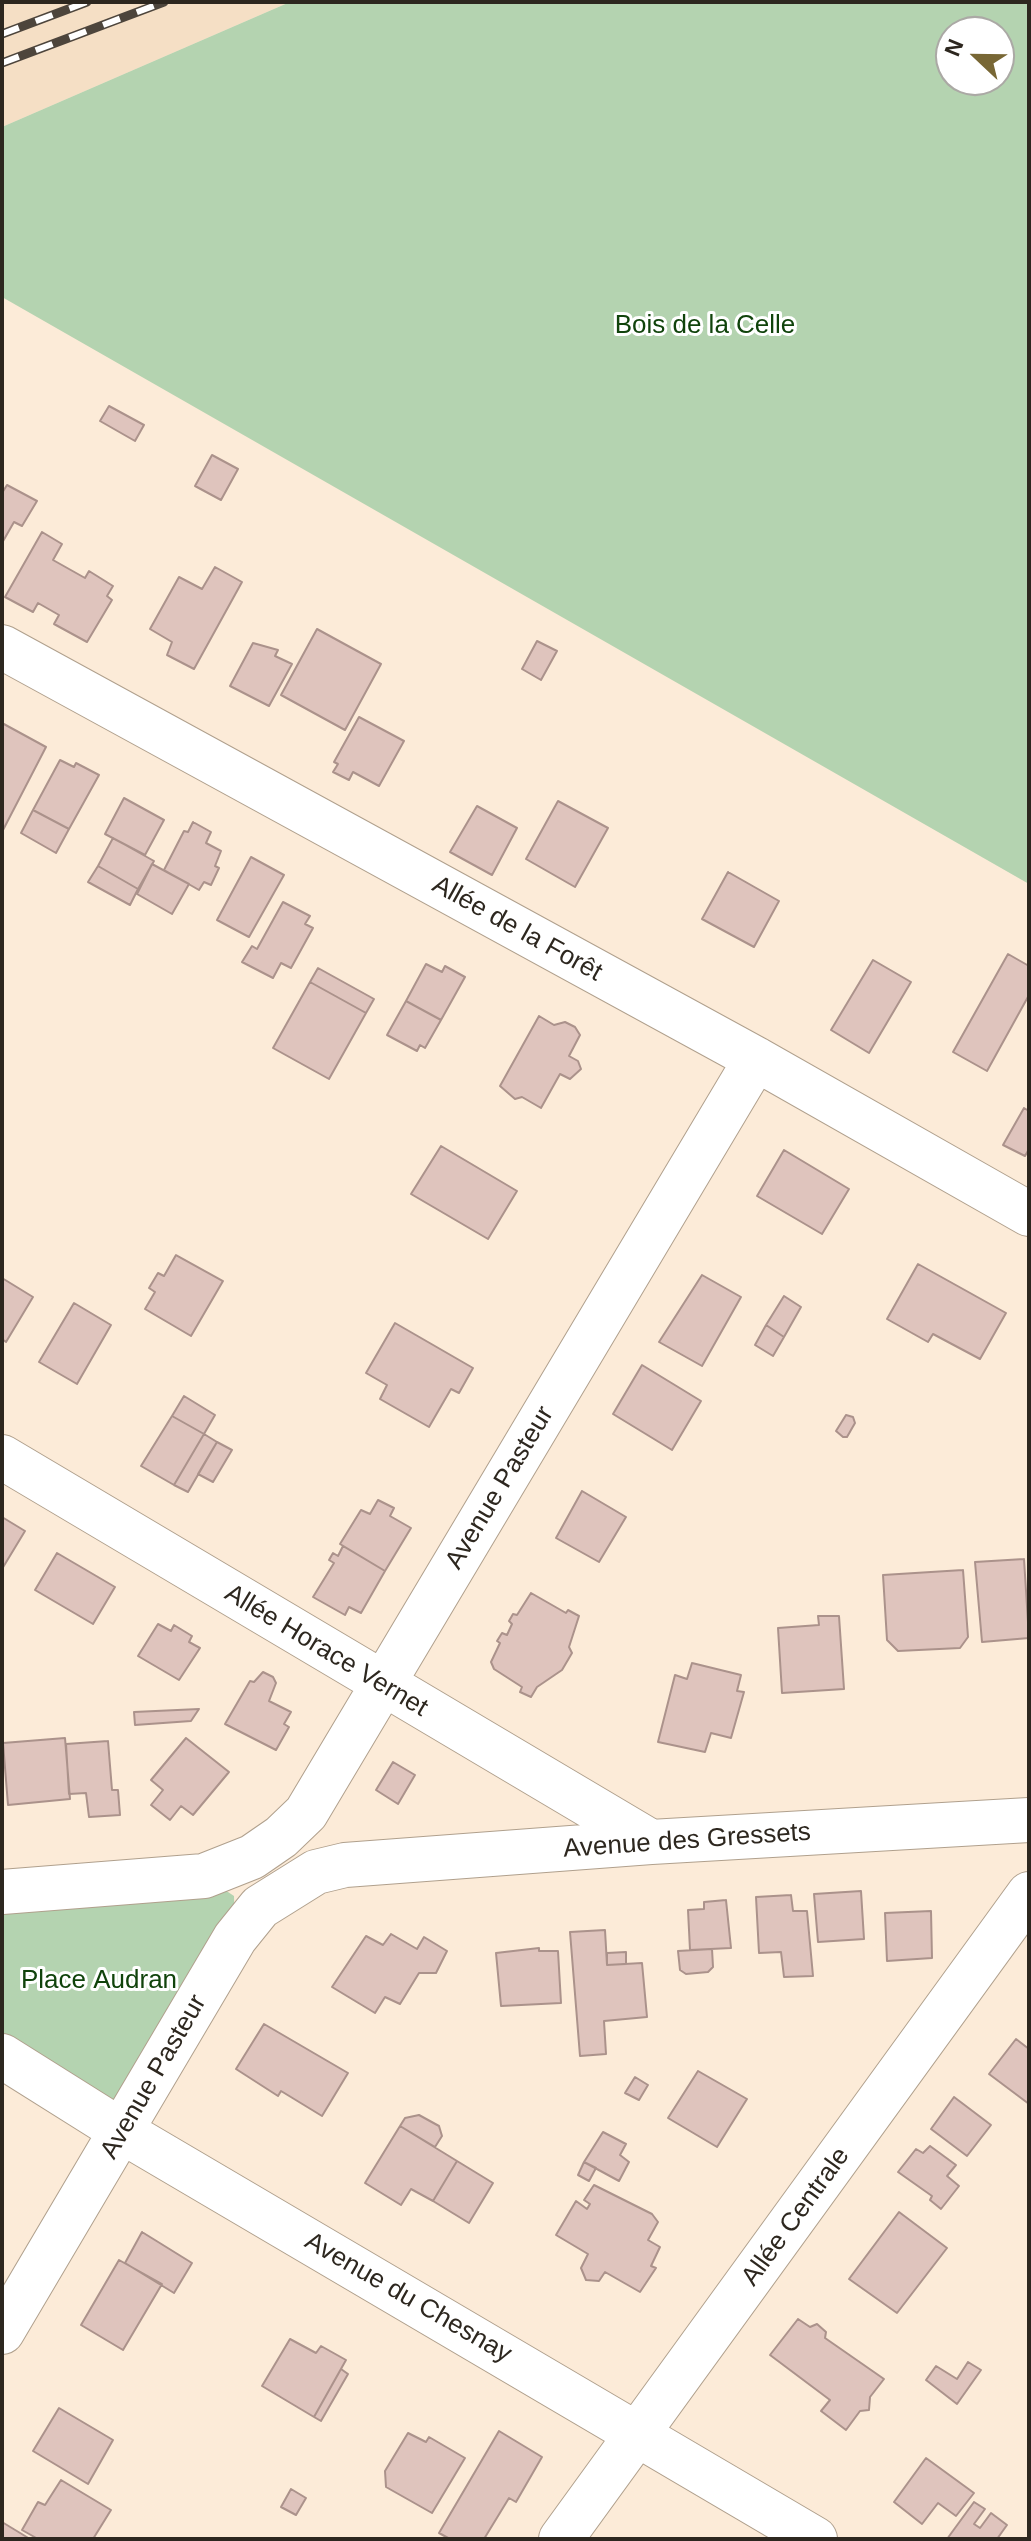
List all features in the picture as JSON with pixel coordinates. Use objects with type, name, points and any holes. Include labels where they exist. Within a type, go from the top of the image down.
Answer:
[{"type":"street","name":"Allée de la Forêt","points":[[2,647],[756,1059],[1029,1214]]},
{"type":"street","name":"Avenue Pasteur","points":[[2,1892],[204,1876],[252,1857],[281,1837],[306,1813],[756,1059]]},
{"type":"street","name":"Allée Horace Vernet","points":[[2,1457],[651,1842]]},
{"type":"street","name":"Avenue des Gressets","points":[[345,1865],[651,1842],[1029,1820]]},
{"type":"street","name":"Avenue Pasteur","points":[[2,2332],[235,1938],[260,1907],[316,1872],[345,1865]]},
{"type":"street","name":"Allée Centrale","points":[[561,2539],[1029,1894]]},
{"type":"street","name":"Avenue du Chesnay","points":[[2,2056],[123,2132],[640,2433],[815,2539]]},
{"type":"shaded area","points":[[2,2],[290,2],[2,127]]},
{"type":"green space","name":"Bois de la Celle","points":[[290,2],[1029,2],[1029,884],[2,297],[2,127]]},
{"type":"green space","name":"Place Audran","points":[[204,1876],[234,1896],[235,1938],[123,2132],[2,2056],[2,1892]]},
{"type":"building","points":[[109,406],[144,425],[135,441],[100,421]]},
{"type":"building","points":[[212,455],[238,469],[221,500],[195,486]]},
{"type":"building","points":[[7,485],[37,501],[22,526],[14,522],[2,543],[2,493]]},
{"type":"building","points":[[42,532],[62,544],[53,560],[85,578],[89,571],[113,586],[107,596],[112,600],[87,642],[54,624],[59,615],[38,603],[33,612],[5,597]]},
{"type":"building","points":[[215,567],[242,582],[194,669],[167,655],[172,642],[150,629],[179,577],[202,589]]},
{"type":"building","points":[[317,629],[381,664],[345,730],[281,695]]},
{"type":"building","points":[[537,641],[557,651],[541,680],[522,669]]},
{"type":"building","points":[[253,643],[278,650],[275,656],[292,664],[269,706],[230,686]]},
{"type":"building","points":[[359,717],[404,741],[379,786],[353,772],[349,780],[333,772],[338,764],[334,762]]},
{"type":"building","points":[[2,723],[46,747],[2,832]]},
{"type":"building","points":[[60,760],[74,767],[76,763],[99,775],[69,829],[33,810]]},
{"type":"building","points":[[124,798],[164,820],[145,855],[105,834]]},
{"type":"building","points":[[558,801],[608,828],[575,887],[526,859]]},
{"type":"building","points":[[477,806],[517,828],[492,875],[450,852]]},
{"type":"building","points":[[33,810],[69,829],[56,853],[21,833]]},
{"type":"building","points":[[193,822],[211,832],[206,843],[221,851],[215,866],[219,868],[211,885],[204,882],[199,890],[164,870],[184,831],[188,832]]},
{"type":"building","points":[[113,838],[154,861],[138,889],[98,866]]},
{"type":"building","points":[[251,857],[284,875],[249,937],[217,920]]},
{"type":"building","points":[[152,864],[189,884],[172,914],[137,894]]},
{"type":"building","points":[[98,866],[138,889],[130,905],[88,882]]},
{"type":"building","points":[[728,872],[779,901],[754,947],[702,919]]},
{"type":"building","points":[[283,902],[310,916],[305,924],[313,928],[291,968],[281,963],[273,978],[242,962],[252,946],[257,949]]},
{"type":"building","points":[[1008,954],[1029,966],[1029,995],[987,1071],[953,1052]]},
{"type":"building","points":[[873,960],[911,982],[869,1053],[831,1030]]},
{"type":"building","points":[[426,964],[442,972],[445,966],[465,977],[441,1020],[406,1001]]},
{"type":"building","points":[[318,968],[374,999],[366,1013],[310,982]]},
{"type":"building","points":[[310,982],[366,1013],[329,1079],[273,1048]]},
{"type":"building","points":[[406,1001],[441,1020],[425,1048],[420,1045],[417,1051],[387,1035]]},
{"type":"building","points":[[539,1016],[554,1025],[565,1022],[575,1027],[580,1035],[569,1056],[578,1061],[581,1069],[570,1079],[560,1074],[541,1108],[522,1097],[515,1099],[500,1086]]},
{"type":"building","points":[[1024,1108],[1029,1111],[1029,1149],[1025,1156],[1003,1145]]},
{"type":"building","points":[[441,1146],[517,1191],[488,1239],[411,1194]]},
{"type":"building","points":[[784,1150],[849,1189],[822,1234],[757,1196]]},
{"type":"building","points":[[176,1255],[223,1281],[191,1336],[145,1309],[155,1292],[149,1288],[158,1273],[164,1276]]},
{"type":"building","points":[[918,1264],[1006,1313],[980,1359],[933,1334],[928,1342],[887,1319]]},
{"type":"building","points":[[702,1275],[741,1297],[702,1366],[659,1342]]},
{"type":"building","points":[[2,1278],[33,1297],[6,1342],[2,1339]]},
{"type":"building","points":[[784,1296],[801,1307],[784,1337],[766,1325]]},
{"type":"building","points":[[74,1303],[111,1325],[77,1384],[39,1362]]},
{"type":"building","points":[[395,1323],[473,1368],[459,1393],[451,1389],[429,1427],[380,1399],[387,1385],[366,1373]]},
{"type":"building","points":[[766,1325],[784,1337],[773,1356],[755,1345]]},
{"type":"building","points":[[642,1365],[701,1401],[672,1450],[613,1414]]},
{"type":"building","points":[[184,1396],[215,1415],[204,1434],[172,1416]]},
{"type":"building","points":[[846,1415],[853,1417],[855,1423],[847,1437],[843,1437],[836,1431]]},
{"type":"building","points":[[172,1416],[204,1434],[174,1485],[141,1466]]},
{"type":"building","points":[[204,1434],[217,1442],[188,1492],[174,1485]]},
{"type":"building","points":[[217,1442],[232,1450],[213,1482],[198,1474]]},
{"type":"building","points":[[582,1491],[626,1517],[599,1562],[556,1538]]},
{"type":"building","points":[[378,1500],[394,1508],[390,1516],[411,1528],[385,1571],[340,1544],[361,1510],[370,1514]]},
{"type":"building","points":[[2,1517],[25,1531],[2,1569]]},
{"type":"building","points":[[343,1546],[385,1571],[361,1613],[349,1607],[345,1615],[313,1597],[334,1563],[329,1560],[333,1553],[338,1556]]},
{"type":"building","points":[[57,1553],[115,1587],[93,1624],[35,1590]]},
{"type":"building","points":[[1024,1559],[1029,1638],[982,1642],[975,1562]]},
{"type":"building","points":[[963,1570],[968,1637],[960,1648],[898,1651],[887,1640],[883,1575]]},
{"type":"building","points":[[531,1593],[566,1613],[568,1610],[579,1616],[569,1647],[572,1653],[562,1670],[537,1687],[531,1697],[520,1692],[522,1687],[494,1669],[491,1662],[500,1643],[497,1641],[502,1633],[507,1635],[513,1614],[517,1615]]},
{"type":"building","points":[[818,1616],[839,1616],[844,1689],[782,1693],[778,1628],[819,1625]]},
{"type":"building","points":[[158,1624],[171,1631],[174,1625],[192,1636],[189,1642],[200,1648],[179,1680],[138,1656]]},
{"type":"building","points":[[692,1663],[741,1675],[737,1691],[744,1692],[731,1738],[711,1733],[705,1752],[658,1742],[675,1675],[687,1679]]},
{"type":"building","points":[[263,1672],[273,1677],[276,1683],[269,1701],[291,1712],[284,1724],[289,1727],[276,1750],[225,1724],[250,1681],[254,1682]]},
{"type":"building","points":[[199,1709],[191,1721],[135,1725],[134,1712]]},
{"type":"building","points":[[65,1738],[70,1799],[8,1805],[3,1743]]},
{"type":"building","points":[[186,1738],[229,1772],[193,1815],[181,1806],[170,1820],[151,1805],[163,1790],[151,1780]]},
{"type":"building","points":[[108,1741],[112,1790],[118,1790],[120,1815],[89,1817],[86,1793],[69,1794],[66,1744]]},
{"type":"building","points":[[393,1762],[415,1775],[398,1804],[376,1790]]},
{"type":"building","points":[[861,1891],[864,1939],[818,1942],[814,1894]]},
{"type":"building","points":[[791,1895],[793,1911],[807,1911],[813,1976],[784,1977],[781,1952],[759,1953],[756,1897]]},
{"type":"building","points":[[726,1900],[731,1948],[690,1950],[688,1910],[704,1909],[704,1902]]},
{"type":"building","points":[[931,1911],[932,1958],[887,1961],[885,1913]]},
{"type":"building","points":[[605,1930],[607,1965],[642,1963],[647,2017],[604,2021],[606,2054],[580,2056],[570,1932]]},
{"type":"building","points":[[391,1934],[417,1949],[424,1937],[447,1951],[436,1973],[419,1973],[400,2004],[385,1997],[375,2013],[332,1987],[366,1936],[383,1945]]},
{"type":"building","points":[[539,1948],[539,1951],[558,1951],[561,2003],[501,2006],[496,1953]]},
{"type":"building","points":[[712,1949],[713,1967],[708,1972],[686,1974],[680,1970],[678,1951]]},
{"type":"building","points":[[626,1952],[626,1964],[607,1965],[607,1953]]},
{"type":"building","points":[[264,2024],[348,2073],[322,2116],[281,2091],[278,2096],[236,2069]]},
{"type":"building","points":[[1016,2039],[1029,2049],[1029,2104],[989,2074]]},
{"type":"building","points":[[698,2071],[747,2099],[717,2147],[668,2118]]},
{"type":"building","points":[[635,2077],[648,2085],[639,2100],[625,2093]]},
{"type":"building","points":[[954,2097],[991,2125],[967,2156],[931,2129]]},
{"type":"building","points":[[419,2115],[439,2126],[442,2136],[435,2147],[400,2126],[405,2118]]},
{"type":"building","points":[[400,2126],[457,2161],[433,2201],[411,2189],[401,2205],[365,2183]]},
{"type":"building","points":[[603,2132],[626,2144],[620,2155],[629,2162],[619,2181],[584,2162]]},
{"type":"building","points":[[930,2146],[956,2165],[947,2176],[959,2186],[941,2209],[930,2200],[932,2196],[898,2172],[916,2149],[923,2153]]},
{"type":"building","points":[[457,2161],[493,2183],[469,2223],[433,2201]]},
{"type":"building","points":[[584,2162],[596,2168],[589,2181],[578,2175]]},
{"type":"building","points":[[594,2185],[652,2214],[658,2222],[648,2240],[660,2247],[651,2266],[656,2268],[640,2292],[605,2272],[599,2281],[586,2280],[581,2268],[588,2254],[556,2235],[576,2201],[587,2209],[590,2204],[584,2200]]},
{"type":"building","points":[[899,2212],[947,2248],[897,2313],[849,2279]]},
{"type":"building","points":[[142,2232],[192,2263],[174,2293],[125,2263]]},
{"type":"building","points":[[119,2260],[162,2284],[123,2350],[81,2325]]},
{"type":"building","points":[[798,2319],[810,2327],[817,2324],[826,2332],[825,2338],[884,2379],[870,2397],[869,2410],[860,2411],[846,2430],[821,2411],[830,2400],[770,2355]]},
{"type":"building","points":[[290,2339],[316,2353],[321,2346],[346,2360],[314,2417],[262,2386]]},
{"type":"building","points":[[968,2362],[981,2370],[957,2404],[926,2380],[936,2366],[957,2379]]},
{"type":"building","points":[[341,2369],[348,2374],[321,2421],[314,2417]]},
{"type":"building","points":[[59,2408],[113,2440],[88,2484],[33,2451]]},
{"type":"building","points":[[499,2431],[542,2457],[516,2502],[509,2498],[484,2539],[450,2539],[439,2533]]},
{"type":"building","points":[[408,2433],[426,2442],[429,2437],[465,2458],[432,2513],[386,2487],[385,2471]]},
{"type":"building","points":[[926,2458],[974,2493],[956,2516],[938,2503],[922,2524],[894,2502]]},
{"type":"building","points":[[61,2480],[111,2510],[93,2539],[38,2539],[22,2530],[38,2502],[45,2505]]},
{"type":"building","points":[[291,2489],[306,2498],[296,2515],[281,2507]]},
{"type":"building","points":[[974,2502],[985,2509],[974,2524],[980,2528],[991,2513],[1007,2525],[997,2539],[947,2539]]},
{"type":"building","points":[[2,2522],[30,2539],[2,2539]]},
{"type":"railway","points":[[2,34],[87,2]]},
{"type":"railway","points":[[2,63],[164,2]]}]
